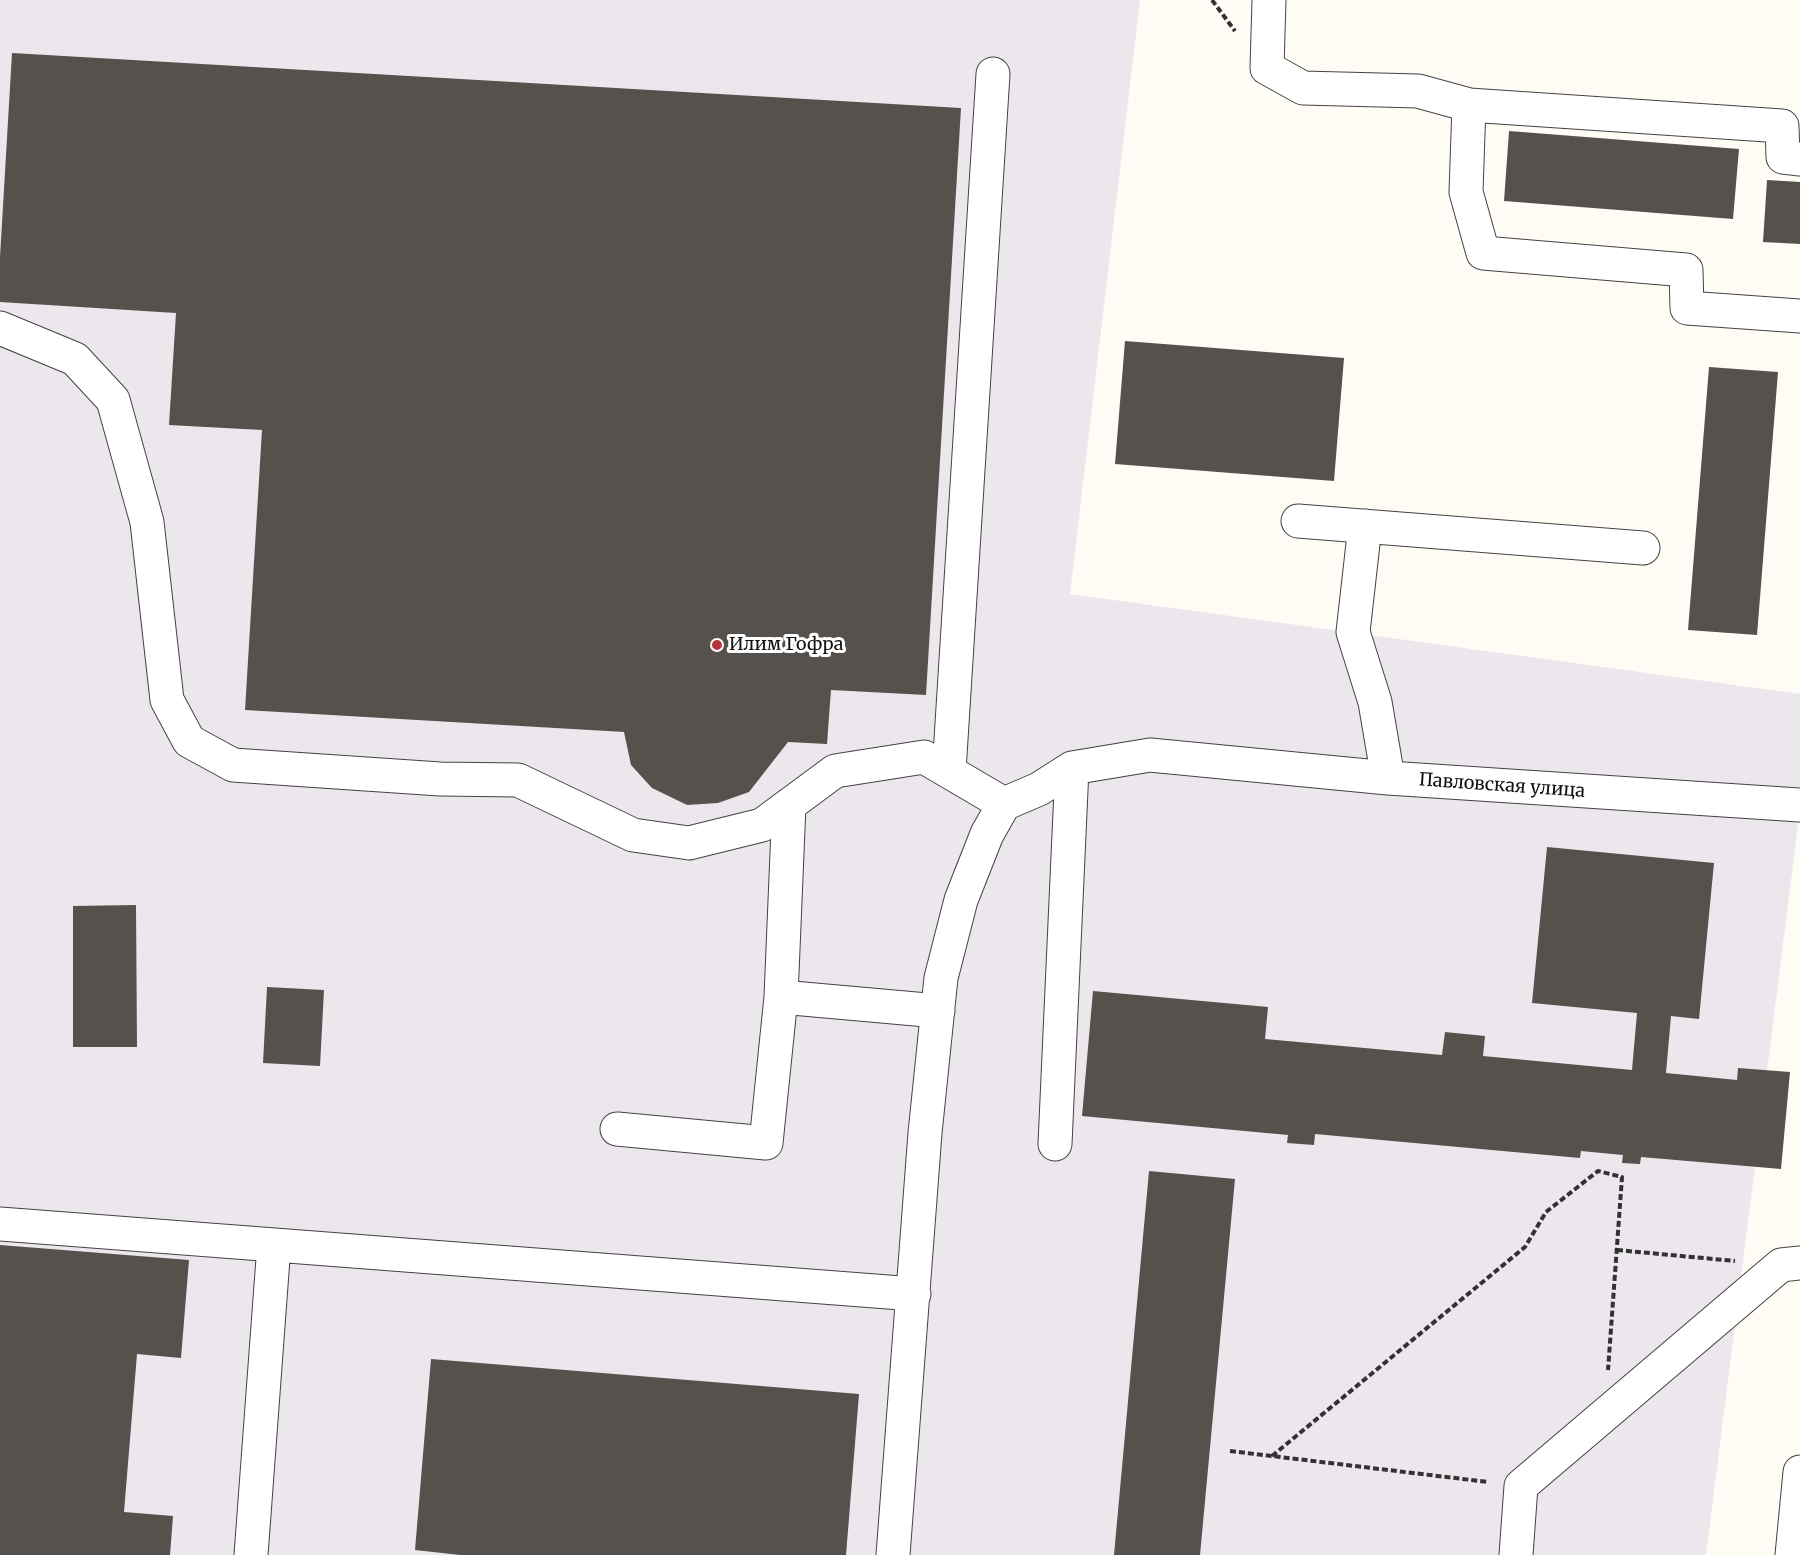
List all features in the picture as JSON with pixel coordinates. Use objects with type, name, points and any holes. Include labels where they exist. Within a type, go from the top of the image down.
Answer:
[{"type":"street","points":[[1269,0],[1267,68],[1303,88],[1418,91],[1469,105],[1782,126],[1783,157],[1800,159]]},
{"type":"street","points":[[949,771],[993,74]]},
{"type":"street","points":[[1469,105],[1466,192],[1483,254],[1686,270],[1687,308],[1800,316]]},
{"type":"street","points":[[0,328],[75,359],[113,400],[147,522],[167,700],[189,741],[233,765],[440,779],[518,780],[633,835],[689,843],[762,825],[836,771],[924,757],[1005,804]]},
{"type":"street","points":[[1298,521],[1643,548]]},
{"type":"street","points":[[1365,526],[1353,632],[1376,702],[1388,778]]},
{"type":"street","name":"Павловская улица","points":[[1072,768],[1150,755],[1388,778],[1800,805]]},
{"type":"street","points":[[893,1555],[941,978],[961,900],[987,834],[1005,804],[1039,789],[1072,768]]},
{"type":"street","points":[[1055,1144],[1072,768]]},
{"type":"street","points":[[617,1129],[766,1143],[781,997],[789,805]]},
{"type":"street","points":[[781,997],[938,1011]]},
{"type":"street","points":[[0,1224],[914,1294]]},
{"type":"street","points":[[251,1555],[274,1245]]},
{"type":"street","points":[[1516,1555],[1521,1486],[1790,1264]]},
{"type":"street","points":[[1792,1555],[1800,1472]]},
{"type":"path","points":[[1272,1456],[1525,1247],[1546,1212],[1598,1171],[1622,1177],[1605,1415]]},
{"type":"path","points":[[1617,1250],[1790,1264]]},
{"type":"path","points":[[1230,1451],[1521,1486]]},
{"type":"shaded area","points":[[0,0],[1140,0],[1070,594],[1800,694],[1800,809],[1706,1555],[0,1555]]},
{"type":"building","points":[[12,53],[961,108],[926,695],[831,690],[827,744],[788,742],[749,792],[718,803],[687,805],[652,788],[631,765],[624,732],[245,710],[262,430],[169,425],[176,313],[0,302],[0,257]]},
{"type":"building","points":[[1509,131],[1739,149],[1733,219],[1504,201]]},
{"type":"building","points":[[1767,180],[1800,182],[1800,244],[1763,242]]},
{"type":"building","points":[[1125,341],[1344,358],[1334,481],[1115,464]]},
{"type":"building","points":[[1709,367],[1778,372],[1757,635],[1688,630]]},
{"type":"building","points":[[1547,847],[1714,863],[1699,1019],[1671,1016],[1666,1073],[1737,1080],[1738,1068],[1790,1072],[1781,1169],[1641,1157],[1640,1164],[1622,1163],[1623,1155],[1581,1151],[1580,1158],[1315,1134],[1314,1145],[1287,1143],[1288,1135],[1082,1116],[1093,991],[1268,1007],[1265,1039],[1442,1055],[1445,1032],[1485,1036],[1483,1056],[1632,1070],[1637,1013],[1532,1003]]},
{"type":"building","points":[[136,905],[137,1047],[73,1047],[73,906]]},
{"type":"building","points":[[267,987],[324,990],[320,1066],[263,1063]]},
{"type":"building","points":[[1149,1171],[1235,1179],[1200,1555],[1114,1555]]},
{"type":"building","points":[[0,1245],[189,1260],[181,1358],[137,1354],[124,1512],[173,1516],[170,1555],[0,1555]]},
{"type":"building","points":[[431,1359],[859,1394],[846,1555],[460,1555],[415,1550]]},
{"type":"place","name":"Илим Гофра","points":[[717,645]]}]
